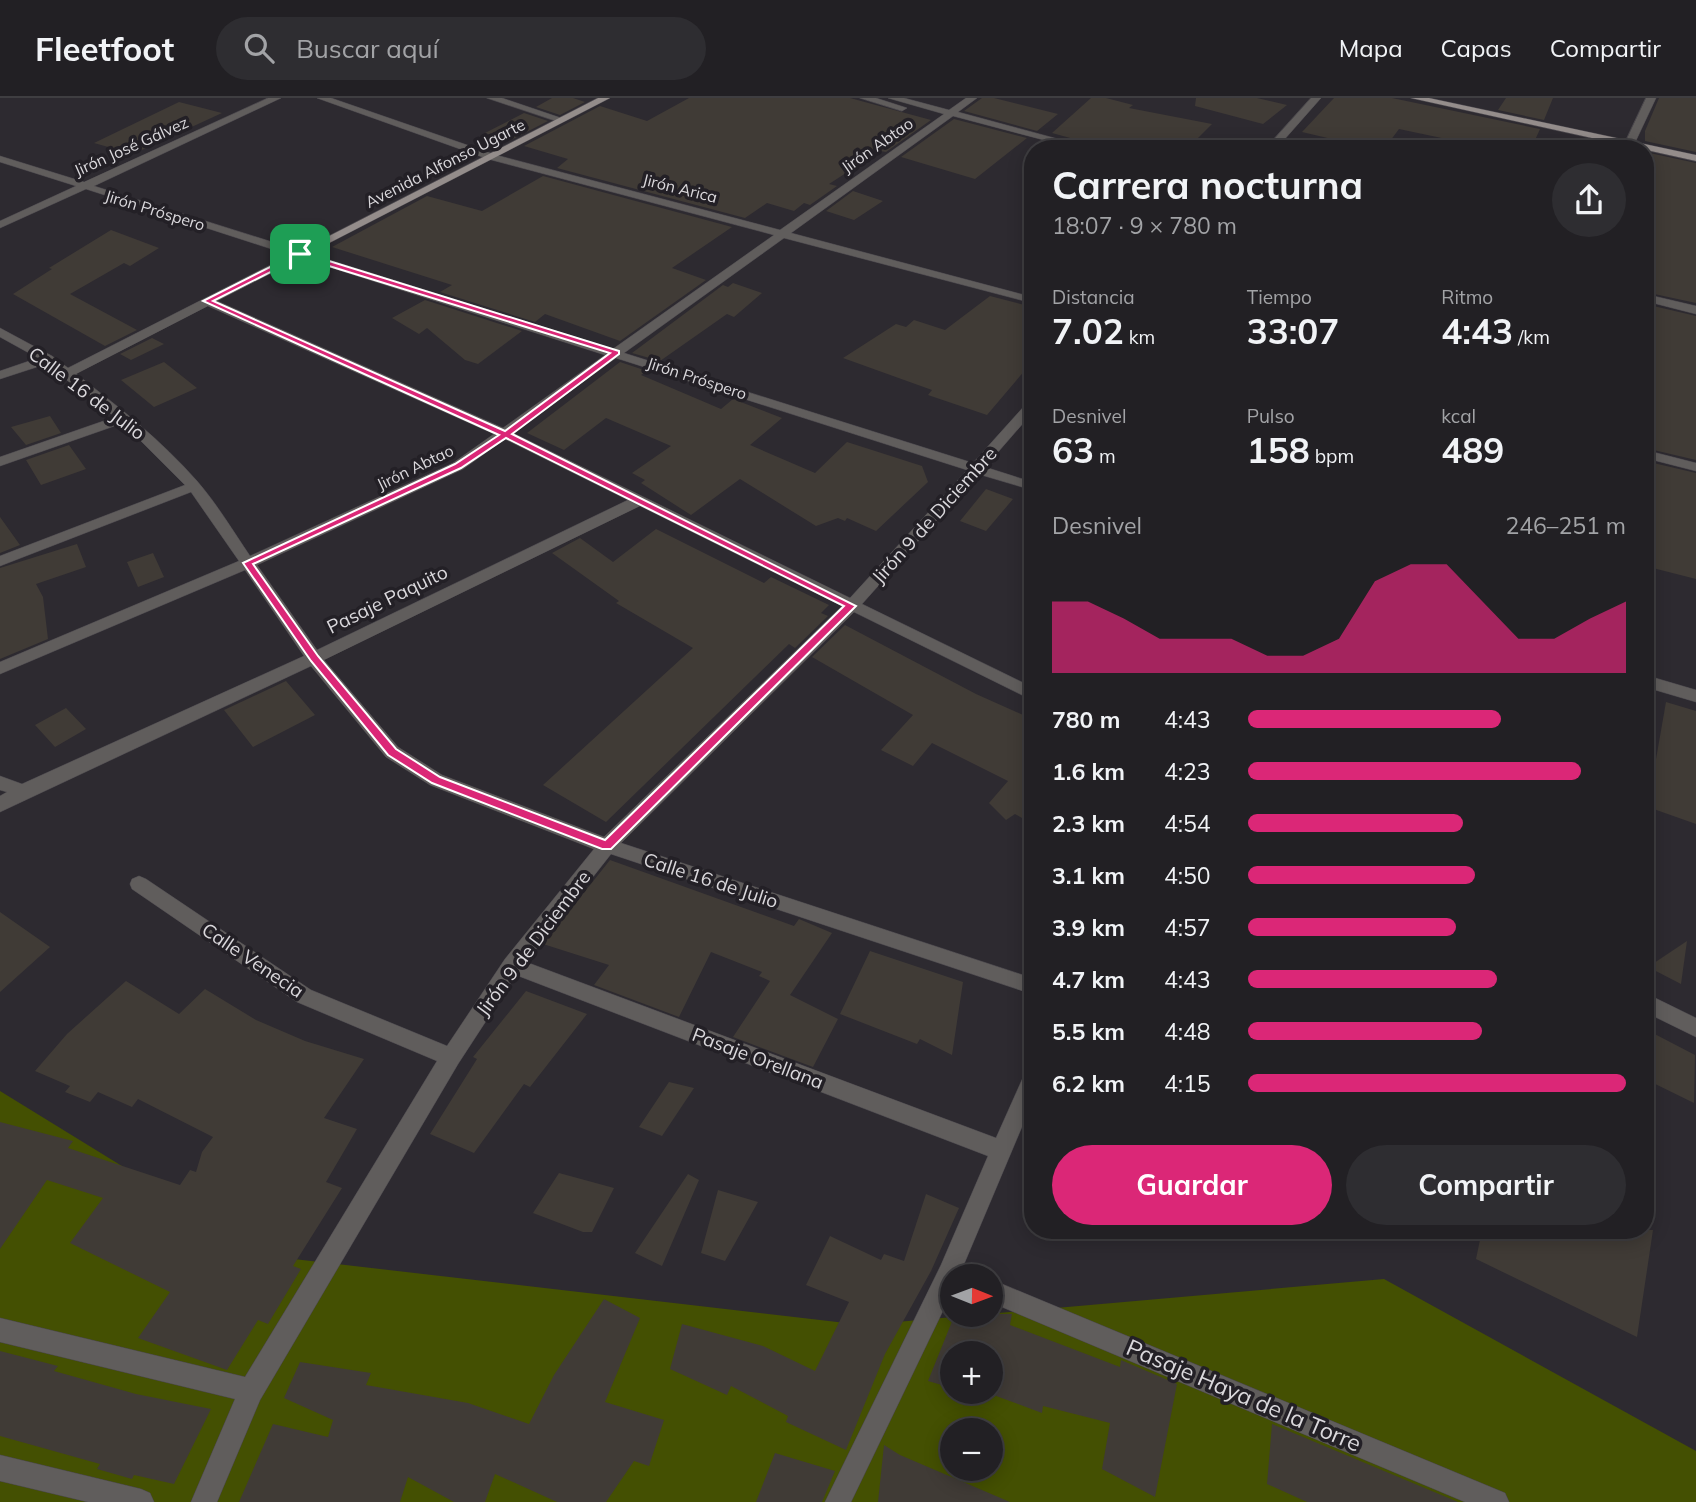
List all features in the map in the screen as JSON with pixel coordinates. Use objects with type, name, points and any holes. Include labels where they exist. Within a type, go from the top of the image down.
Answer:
[{"type":"main road","name":"Avenida Alfonso Ugarte","points":[[300,254],[605,98]]},
{"type":"main road","points":[[1416,98],[1616,140]]},
{"type":"main road","points":[[1455,98],[1618,140]]},
{"type":"main road","points":[[1654,145],[1696,149]]},
{"type":"main road","points":[[1654,148],[1696,158]]},
{"type":"street","name":"Jirón José Gálvez","points":[[0,225],[276,98]]},
{"type":"street","name":"Jirón Arica","points":[[322,98],[492,157],[1024,298]]},
{"type":"street","points":[[492,98],[562,120]]},
{"type":"street","points":[[865,98],[1051,140]]},
{"type":"street","points":[[893,98],[1029,140]]},
{"type":"street","name":"Jirón Abtao","points":[[0,668],[247,563],[458,466],[972,98]]},
{"type":"street","points":[[1278,140],[1316,98]]},
{"type":"street","points":[[1631,140],[1651,98]]},
{"type":"street","name":"Jirón Próspero","points":[[0,159],[80,187],[616,352],[1024,483]]},
{"type":"street","points":[[66,374],[300,254]]},
{"type":"street","points":[[1654,293],[1696,303]]},
{"type":"street","points":[[1654,300],[1696,310]]},
{"type":"street","points":[[206,301],[506,434],[1024,690]]},
{"type":"street","name":"Calle 16 de Julio","points":[[0,332],[48,359],[125,418],[194,486],[314,658],[392,752],[436,780],[607,846],[1024,983]]},
{"type":"street","points":[[0,375],[48,359]]},
{"type":"street","name":"Jirón 9 de Diciembre","points":[[204,1502],[251,1391],[451,1057],[512,965],[607,846],[851,606],[1024,415]]},
{"type":"street","points":[[0,462],[125,418]]},
{"type":"street","points":[[1654,456],[1696,467]]},
{"type":"street","points":[[0,561],[194,486]]},
{"type":"street","name":"Pasaje Paquito","points":[[0,806],[23,791],[314,658],[640,500]]},
{"type":"street","points":[[1654,684],[1696,696]]},
{"type":"street","points":[[0,783],[23,791]]},
{"type":"street","name":"Calle Venecia","points":[[139,884],[304,996],[451,1057]]},
{"type":"street","name":"Pasaje Orellana","points":[[512,965],[1003,1152]]},
{"type":"street","points":[[1654,1007],[1696,1028]]},
{"type":"street","points":[[956,1264],[1024,1100]]},
{"type":"street","name":"Pasaje Haya de la Torre","points":[[1003,1295],[1496,1502]]},
{"type":"street","points":[[838,1502],[940,1298]]},
{"type":"street","points":[[0,1330],[251,1391]]},
{"type":"street","points":[[0,1468],[141,1502]]},
{"type":"green space","points":[[0,1091],[268,1256],[863,1325],[940,1318],[940,1327],[1003,1327],[1003,1313],[1384,1279],[1696,1451],[1696,1502],[0,1502]]},
{"type":"building","points":[[552,98],[573,98],[585,102],[560,115],[536,107]]},
{"type":"building","points":[[689,98],[850,98],[931,120],[886,152],[880,151],[829,184],[837,186],[810,205],[804,203],[794,211],[767,203],[745,218],[557,168],[568,159],[524,146],[600,106],[647,121]]},
{"type":"building","points":[[982,98],[994,98],[1058,114],[1037,131],[964,111]]},
{"type":"building","points":[[1091,98],[1106,98],[1133,105],[1129,108],[1212,124],[1196,140],[1077,140],[1052,133]]},
{"type":"building","points":[[1196,98],[1257,98],[1287,105],[1263,124],[1195,106]]},
{"type":"building","points":[[1334,98],[1392,98],[1540,129],[1535,140],[1451,140],[1399,129],[1391,140],[1336,140],[1302,132]]},
{"type":"building","points":[[1506,98],[1553,98],[1544,120],[1498,110]]},
{"type":"building","points":[[1659,98],[1696,98],[1696,152],[1645,140],[1645,131]]},
{"type":"building","points":[[179,102],[222,113],[133,154],[94,143]]},
{"type":"building","points":[[524,113],[548,121],[509,141],[485,133]]},
{"type":"building","points":[[954,119],[1027,138],[975,179],[901,157]]},
{"type":"building","points":[[1654,154],[1696,163],[1696,303],[1654,294]]},
{"type":"building","points":[[543,176],[732,227],[672,268],[706,280],[620,341],[545,314],[535,322],[440,292],[452,285],[332,247],[427,196],[482,211]]},
{"type":"building","points":[[853,191],[883,201],[854,220],[826,211]]},
{"type":"building","points":[[111,230],[159,248],[130,266],[124,263],[70,294],[137,330],[105,346],[13,294],[52,269],[49,268]]},
{"type":"building","points":[[733,283],[762,293],[734,317],[727,314],[660,361],[632,353],[723,285],[728,287]]},
{"type":"building","points":[[990,296],[1024,305],[1024,371],[987,415],[928,395],[932,390],[843,358],[896,324],[906,327],[914,320],[945,330]]},
{"type":"building","points":[[425,300],[522,331],[478,364],[465,360],[427,328],[419,334],[392,318]]},
{"type":"building","points":[[1654,306],[1696,316],[1696,460],[1654,450]]},
{"type":"building","points":[[152,338],[164,344],[131,360],[120,354]]},
{"type":"building","points":[[164,362],[197,388],[154,407],[121,380]]},
{"type":"building","points":[[620,362],[647,371],[641,375],[721,409],[733,399],[782,418],[750,445],[815,473],[847,442],[922,466],[928,482],[876,531],[847,518],[845,521],[838,518],[816,526],[740,479],[691,515],[641,483],[645,480],[632,473],[671,446],[606,418],[564,450],[527,433]]},
{"type":"building","points":[[50,416],[61,433],[26,445],[11,427]]},
{"type":"building","points":[[69,445],[86,469],[41,485],[26,460]]},
{"type":"building","points":[[1654,463],[1696,473],[1696,579],[1654,568]]},
{"type":"building","points":[[986,489],[1013,499],[986,531],[960,521]]},
{"type":"building","points":[[0,517],[20,545],[0,553]]},
{"type":"building","points":[[656,529],[764,583],[771,577],[829,605],[821,613],[828,616],[795,648],[789,644],[606,822],[543,785],[693,648],[616,603],[619,601],[552,553],[580,538],[613,562]]},
{"type":"building","points":[[77,544],[86,567],[36,584],[43,597],[48,639],[0,659],[0,568]]},
{"type":"building","points":[[153,553],[164,577],[138,587],[127,562]]},
{"type":"building","points":[[845,625],[976,694],[1024,715],[1024,819],[1015,814],[1006,820],[989,803],[1008,781],[932,743],[913,766],[881,750],[913,715],[812,657]]},
{"type":"building","points":[[286,681],[315,715],[253,747],[224,710]]},
{"type":"building","points":[[1666,702],[1696,711],[1696,824],[1654,809],[1654,771]]},
{"type":"building","points":[[66,708],[86,729],[55,747],[35,725]]},
{"type":"building","points":[[610,860],[794,926],[799,919],[832,933],[790,995],[838,1019],[813,1067],[733,1037],[770,981],[759,976],[762,972],[711,952],[679,1017],[594,985],[609,965],[543,944]]},
{"type":"building","points":[[0,912],[50,947],[0,992]]},
{"type":"building","points":[[1687,941],[1681,984],[1654,970],[1654,963]]},
{"type":"building","points":[[870,951],[963,982],[952,1055],[920,1039],[917,1044],[840,1014]]},
{"type":"building","points":[[126,981],[179,1014],[205,989],[256,1020],[305,1041],[364,1059],[324,1118],[357,1129],[326,1182],[342,1188],[293,1266],[301,1269],[268,1324],[258,1320],[227,1370],[138,1338],[170,1292],[70,1243],[103,1198],[47,1180],[0,1249],[0,1122],[73,1141],[68,1148],[180,1185],[190,1170],[196,1172],[202,1152],[213,1137],[138,1099],[132,1107],[98,1092],[90,1102],[65,1092],[70,1086],[35,1071],[67,1034]]},
{"type":"building","points":[[526,991],[587,1014],[530,1087],[524,1084],[474,1153],[430,1134],[477,1059],[473,1057]]},
{"type":"building","points":[[1654,1034],[1695,1055],[1694,1103],[1654,1083]]},
{"type":"building","points":[[669,1082],[694,1088],[662,1136],[639,1127]]},
{"type":"building","points":[[559,1173],[614,1188],[592,1232],[583,1232],[533,1213]]},
{"type":"building","points":[[688,1174],[699,1180],[662,1266],[635,1253]]},
{"type":"building","points":[[718,1190],[758,1202],[725,1261],[701,1253]]},
{"type":"building","points":[[926,1194],[959,1208],[931,1271],[885,1354],[846,1450],[786,1422],[788,1416],[731,1386],[727,1395],[670,1369],[682,1324],[763,1346],[815,1371],[849,1302],[806,1285],[830,1236],[881,1260],[884,1254],[904,1261]]},
{"type":"building","points":[[1480,1239],[1652,1239],[1637,1337],[1476,1259]]},
{"type":"building","points":[[604,1299],[640,1318],[605,1402],[664,1420],[649,1466],[634,1461],[606,1502],[557,1502],[495,1474],[485,1502],[454,1502],[408,1477],[400,1502],[239,1502],[273,1424],[328,1437],[333,1420],[284,1398],[300,1362],[371,1373],[366,1385],[468,1403],[529,1424],[554,1375]]},
{"type":"building","points":[[1003,1314],[1012,1314],[1010,1325],[1120,1367],[1121,1360],[1177,1384],[1155,1497],[1102,1469],[1110,1423],[1043,1406],[1042,1413],[1003,1399],[1003,1341],[944,1341],[950,1327],[1003,1327]]},
{"type":"building","points":[[0,1351],[58,1366],[54,1371],[136,1394],[211,1409],[174,1484],[134,1475],[132,1479],[97,1469],[100,1464],[0,1436]]},
{"type":"building","points":[[940,1351],[940,1384],[928,1381]]},
{"type":"building","points":[[1272,1424],[1458,1502],[1307,1502],[1267,1484]]},
{"type":"building","points":[[884,1445],[940,1472],[940,1481],[961,1481],[1010,1502],[878,1502]]},
{"type":"building","points":[[775,1453],[835,1471],[822,1502],[756,1502]]},
{"type":"route","points":[[300,254],[206,301],[506,434],[458,466],[247,563],[314,658],[392,752],[436,780],[607,846],[851,606],[506,434],[616,352],[300,254]]}]
